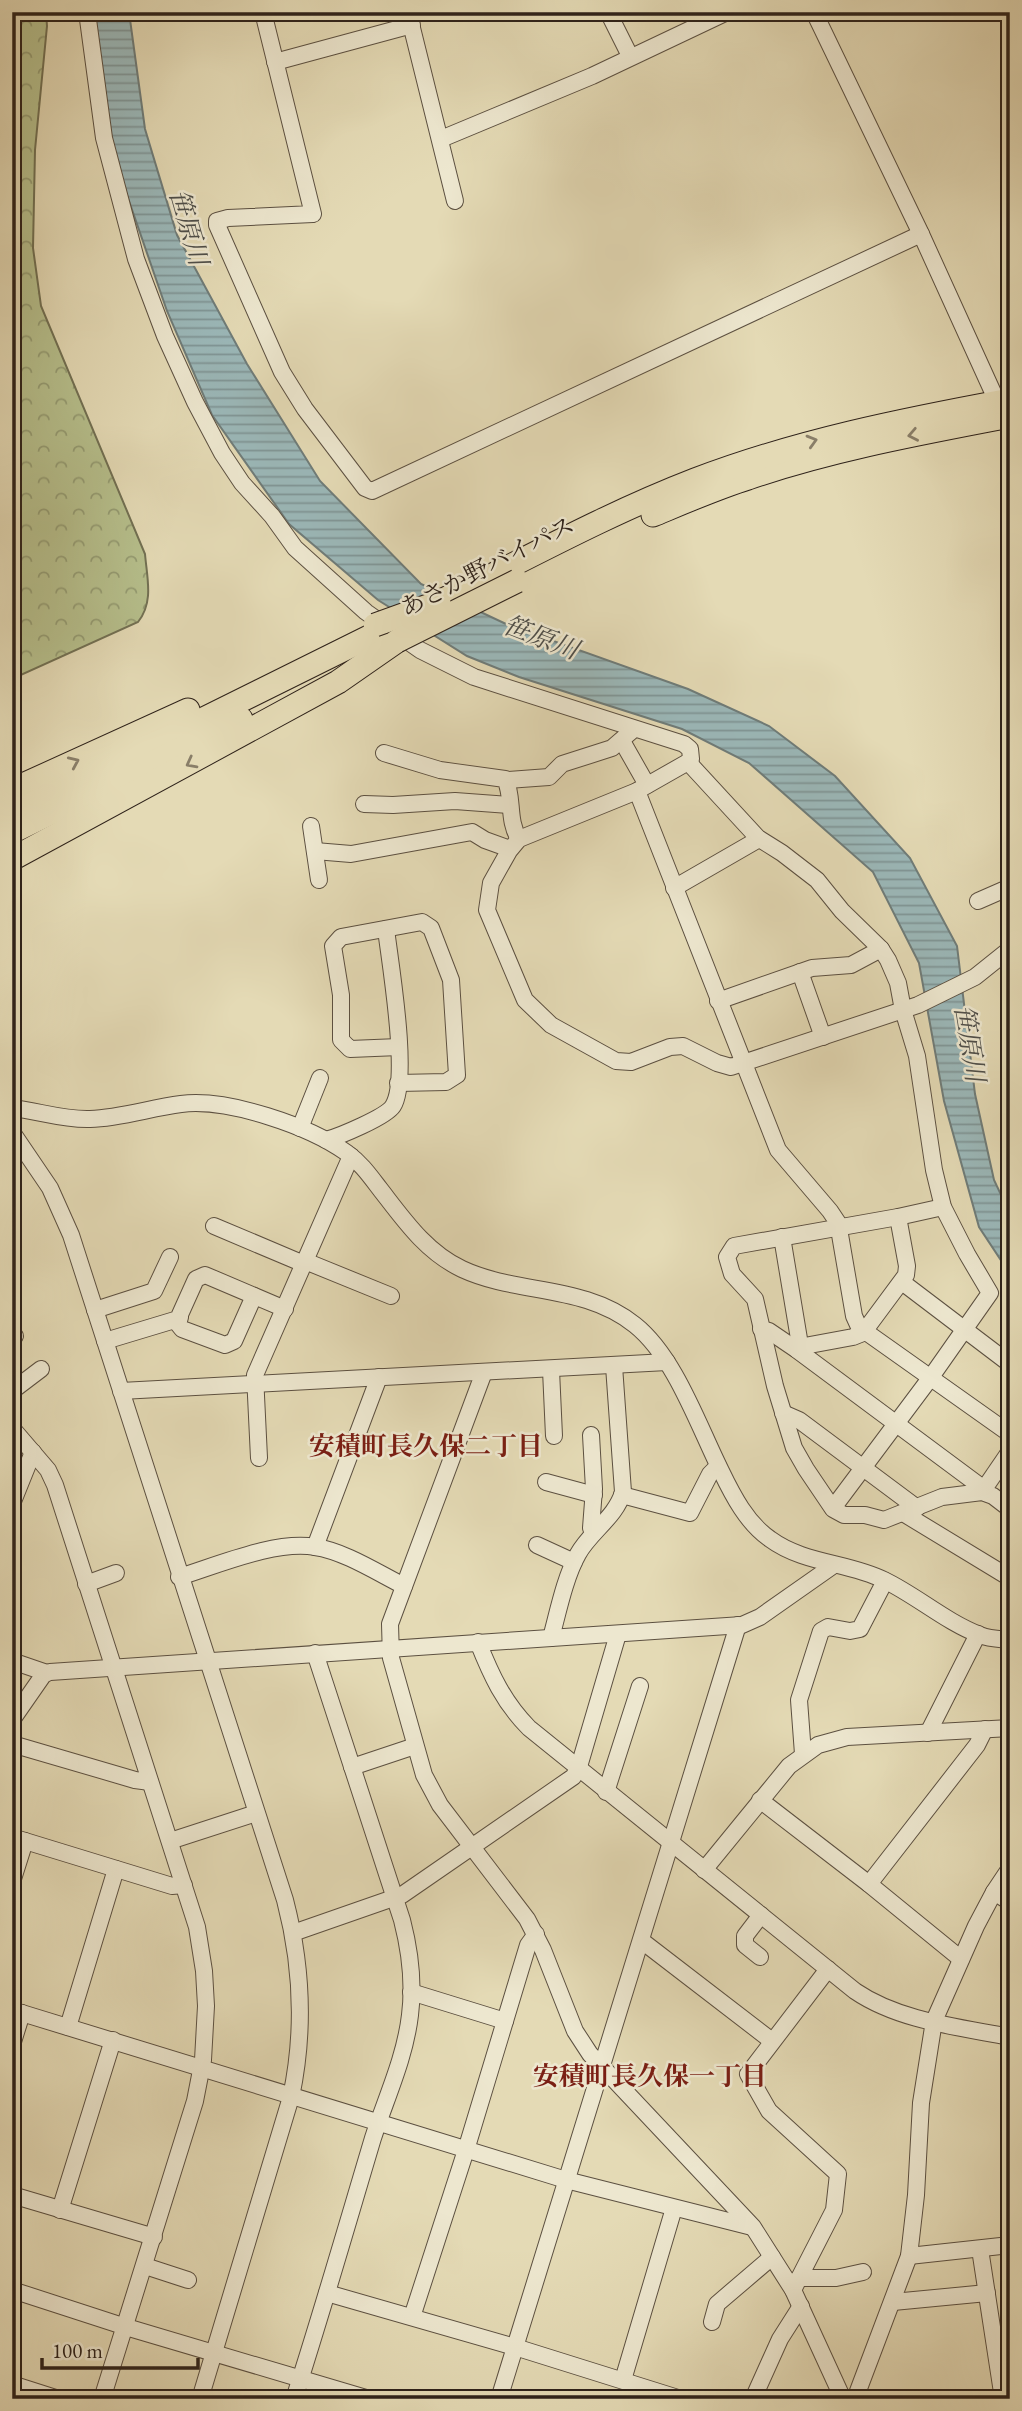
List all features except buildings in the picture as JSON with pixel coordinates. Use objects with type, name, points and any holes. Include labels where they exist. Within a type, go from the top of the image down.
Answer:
[{"type":"highway","name":"あさか野バイパス","points":[[12,814],[384,632],[509,576],[748,477],[882,441],[1006,413]]},
{"type":"highway","name":"あさか野バイパス","points":[[12,832],[335,674],[384,632],[439,602],[509,576]]},
{"type":"highway","points":[[12,790],[384,632]]},
{"type":"highway","points":[[12,859],[338,682],[384,632]]},
{"type":"street","points":[[87,12],[104,138],[136,259],[165,336],[195,402],[242,483],[272,516],[295,548],[366,612],[419,650],[474,677],[684,744],[692,754],[688,762],[642,788],[515,844],[485,840],[472,832],[351,854],[315,851]]},
{"type":"street","points":[[263,12],[313,214],[228,218],[217,221],[216,225],[282,372],[305,409],[365,488],[372,491],[920,234]]},
{"type":"street","points":[[608,12],[630,56]]},
{"type":"street","points":[[441,139],[593,76],[630,56],[727,12]]},
{"type":"street","points":[[814,12],[1006,413]]},
{"type":"street","points":[[275,62],[410,19],[455,201]]},
{"type":"street","points":[[384,753],[440,770],[507,780],[547,778],[562,764],[609,750],[634,729]]},
{"type":"street","points":[[622,741],[642,788],[674,888],[778,1150],[830,1211],[839,1227],[854,1316],[859,1327],[1010,1434]]},
{"type":"street","points":[[688,762],[759,839],[817,880],[842,911],[881,949],[895,974],[917,1056],[934,1170],[943,1207],[990,1293],[833,1508]]},
{"type":"street","points":[[507,780],[515,844],[491,883],[487,910],[525,1000],[551,1025],[616,1061],[631,1062],[670,1047],[683,1046],[718,1063],[731,1067],[743,1065],[903,1010],[962,985],[1010,949]]},
{"type":"street","points":[[364,804],[455,801],[509,805]]},
{"type":"street","points":[[311,826],[319,880]]},
{"type":"street","points":[[674,888],[759,839]]},
{"type":"street","points":[[978,901],[1010,887]]},
{"type":"street","points":[[398,1083],[446,1082],[455,1077],[455,1009],[451,980],[430,925],[420,922],[341,937],[333,946],[341,995],[341,1038],[350,1049],[399,1047]]},
{"type":"street","points":[[326,1140],[390,1110],[397,1098],[397,1011],[386,929]]},
{"type":"street","points":[[718,1001],[818,967],[850,965],[881,949]]},
{"type":"street","points":[[800,972],[823,1037]]},
{"type":"street","points":[[300,1128],[320,1078]]},
{"type":"street","points":[[12,1108],[51,1116],[87,1119],[120,1116],[181,1104],[204,1103],[228,1106],[300,1128],[326,1140],[351,1156],[366,1171],[412,1232],[446,1259],[478,1275],[580,1297],[606,1306],[647,1335],[667,1362],[742,1509],[762,1533],[789,1550],[885,1581],[978,1634],[1010,1640]]},
{"type":"street","points":[[12,1132],[38,1169],[58,1204],[71,1235],[285,1900],[293,1933],[300,2011],[291,2097],[200,2399]]},
{"type":"street","points":[[259,1458],[256,1375],[351,1156]]},
{"type":"street","points":[[943,1207],[734,1246],[727,1256],[732,1274],[755,1299],[794,1448],[833,1508],[844,1515],[865,1515],[881,1520],[942,1497],[983,1490],[1010,1451]]},
{"type":"street","points":[[798,1349],[853,1337],[865,1331],[902,1282],[907,1270],[898,1217]]},
{"type":"street","points":[[214,1226],[391,1296]]},
{"type":"street","points":[[782,1237],[799,1339],[798,1349]]},
{"type":"street","points":[[95,1310],[154,1291],[170,1257]]},
{"type":"street","points":[[254,1296],[234,1341],[225,1345],[182,1329],[178,1324],[197,1278],[205,1275],[285,1309]]},
{"type":"street","points":[[902,1282],[1010,1364]]},
{"type":"street","points":[[105,1341],[180,1317]]},
{"type":"street","points":[[761,1329],[798,1349],[1010,1509]]},
{"type":"street","points":[[121,1391],[667,1362]]},
{"type":"street","points":[[551,1638],[574,1562],[622,1495],[614,1366]]},
{"type":"street","points":[[12,1391],[41,1369]]},
{"type":"street","points":[[551,1370],[554,1436]]},
{"type":"street","points":[[484,1372],[390,1625],[390,1648],[424,1775],[432,1792],[513,1898],[536,1934],[575,2032],[601,2068],[753,2227],[772,2257],[796,2284],[801,2306],[843,2399]]},
{"type":"street","points":[[315,1546],[379,1377]]},
{"type":"street","points":[[783,1413],[799,1420],[863,1467],[910,1510],[1010,1578]]},
{"type":"street","points":[[12,1428],[48,1470],[55,1485],[197,1927],[204,1971],[206,2031],[202,2067],[190,2118],[103,2399]]},
{"type":"street","points":[[591,1435],[593,1533]]},
{"type":"street","points":[[12,1504],[33,1452]]},
{"type":"street","points":[[622,1495],[690,1513],[710,1474],[718,1466]]},
{"type":"street","points":[[546,1482],[594,1495]]},
{"type":"street","points":[[537,1545],[574,1562]]},
{"type":"street","points":[[179,1577],[282,1546],[315,1546],[404,1586]]},
{"type":"street","points":[[12,1661],[47,1673],[738,1625],[760,1617],[834,1565]]},
{"type":"street","points":[[86,1584],[116,1573]]},
{"type":"street","points":[[803,1754],[799,1700],[821,1631],[828,1627],[850,1631],[860,1629],[885,1581]]},
{"type":"street","points":[[499,2399],[738,1625]]},
{"type":"street","points":[[293,1933],[395,1899],[572,1778],[578,1769],[618,1634]]},
{"type":"street","points":[[928,1733],[978,1634]]},
{"type":"street","points":[[478,1643],[494,1682],[515,1714],[607,1793],[872,2002],[934,2021],[1010,2037]]},
{"type":"street","points":[[293,2399],[397,2069],[407,2031],[411,1992],[409,1949],[395,1899],[315,1653]]},
{"type":"street","points":[[12,1720],[47,1673]]},
{"type":"street","points":[[607,1793],[640,1686]]},
{"type":"street","points":[[704,1870],[789,1766],[818,1745],[847,1737],[1010,1728]]},
{"type":"street","points":[[869,1884],[977,1745],[985,1729]]},
{"type":"street","points":[[12,1744],[150,1782]]},
{"type":"street","points":[[352,1768],[415,1746]]},
{"type":"street","points":[[760,1800],[961,1959]]},
{"type":"street","points":[[170,1840],[256,1813]]},
{"type":"street","points":[[12,1882],[19,1839],[172,1886],[184,1885]]},
{"type":"street","points":[[855,2399],[909,2256],[916,2195],[922,2092],[934,2021],[994,1892],[1010,1868]]},
{"type":"street","points":[[68,2027],[116,1869]]},
{"type":"street","points":[[994,1892],[1010,1902]]},
{"type":"street","points":[[760,1957],[745,1945],[745,1936],[761,1915]]},
{"type":"street","points":[[412,2317],[528,1945],[536,1934]]},
{"type":"street","points":[[642,1941],[772,2041]]},
{"type":"street","points":[[796,2284],[834,2210],[838,2174],[769,2111],[748,2074],[828,1969]]},
{"type":"street","points":[[411,1992],[505,2021]]},
{"type":"street","points":[[12,2046],[17,2012],[466,2150],[674,2208],[753,2227]]},
{"type":"street","points":[[60,2210],[113,2040]]},
{"type":"street","points":[[12,2195],[154,2237]]},
{"type":"street","points":[[623,2380],[674,2208]]},
{"type":"street","points":[[909,2256],[1010,2245]]},
{"type":"street","points":[[980,2249],[1004,2371],[1003,2399]]},
{"type":"street","points":[[712,2322],[717,2304],[772,2257]]},
{"type":"street","points":[[145,2266],[188,2280]]},
{"type":"street","points":[[796,2284],[863,2272]]},
{"type":"street","points":[[12,2290],[125,2327],[369,2399]]},
{"type":"street","points":[[327,2293],[515,2347],[681,2399]]},
{"type":"street","points":[[893,2302],[987,2293]]},
{"type":"street","points":[[753,2399],[780,2339],[801,2306]]},
{"type":"street","points":[[12,2384],[59,2399]]},
{"type":"green space","points":[[12,12],[46,12],[47,26],[35,150],[33,248],[41,306],[145,554],[148,598],[138,622],[12,679]]},
{"type":"water","name":"笹原川","points":[[87,12],[129,12],[145,129],[177,235],[247,364],[320,481],[421,584],[506,624],[688,689],[769,726],[835,776],[910,858],[957,946],[975,1094],[994,1180],[1010,1214],[1010,1274],[979,1227],[944,1101],[919,963],[873,872],[749,763],[682,729],[519,677],[467,656],[378,600],[289,524],[212,415],[167,311],[109,143]]},
{"type":"district","name":"安積町長久保二丁目","points":[[426,1446]]},
{"type":"district","name":"安積町長久保一丁目","points":[[650,2076]]}]
